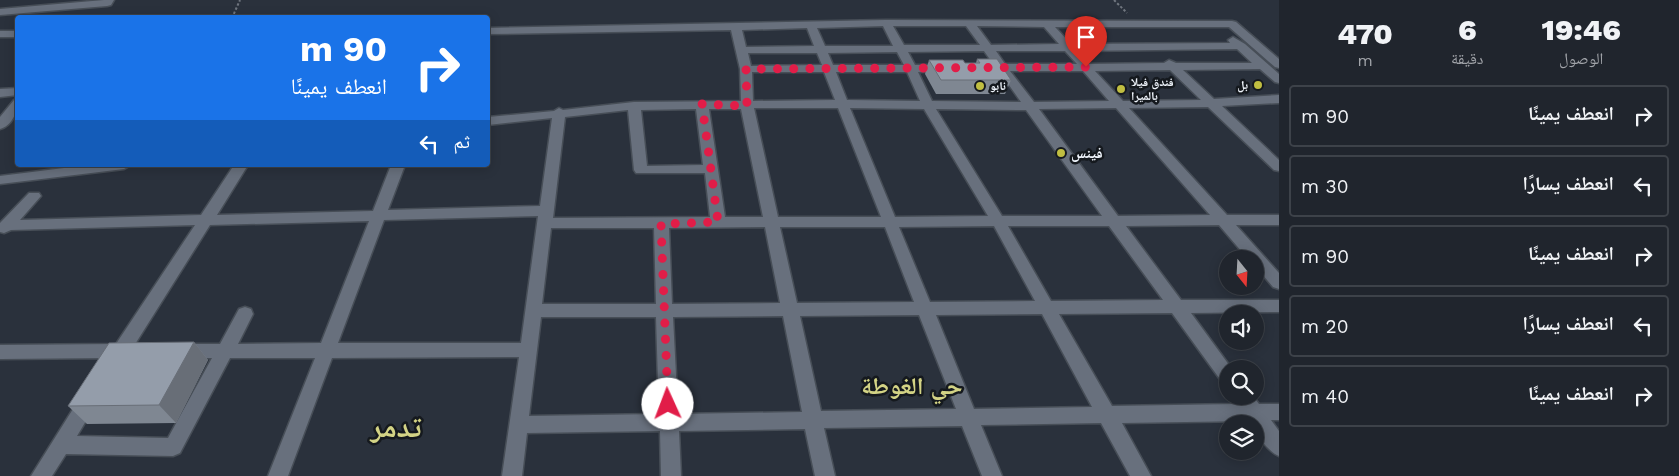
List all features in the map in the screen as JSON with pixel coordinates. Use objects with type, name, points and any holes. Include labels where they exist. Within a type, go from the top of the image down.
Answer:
[{"type":"street","points":[[0,3],[3,0]]},
{"type":"street","points":[[0,12],[107,3],[109,0]]},
{"type":"street","points":[[886,23],[911,68],[928,105],[998,221],[1141,476]]},
{"type":"street","points":[[490,31],[886,23],[1232,24],[1279,65]]},
{"type":"street","points":[[970,24],[1219,365]]},
{"type":"street","points":[[1047,24],[1279,283]]},
{"type":"street","points":[[1128,24],[1279,167]]},
{"type":"street","points":[[811,25],[992,476]]},
{"type":"street","points":[[1214,25],[1279,80]]},
{"type":"street","points":[[736,27],[746,69],[747,106],[825,476]]},
{"type":"street","points":[[0,34],[15,34]]},
{"type":"street","points":[[740,50],[1241,46]]},
{"type":"street","points":[[746,69],[1263,66]]},
{"type":"street","points":[[0,93],[15,91]]},
{"type":"street","points":[[490,121],[559,112],[634,106],[702,104],[747,106],[842,104],[1029,106],[1212,103],[1279,99]]},
{"type":"street","points":[[702,104],[718,222]]},
{"type":"street","points":[[634,106],[640,170],[711,169]]},
{"type":"street","points":[[0,125],[15,107]]},
{"type":"street","points":[[512,476],[559,112]]},
{"type":"street","points":[[0,180],[57,170],[97,167]]},
{"type":"street","points":[[41,476],[240,167]]},
{"type":"street","points":[[278,476],[397,167]]},
{"type":"street","points":[[4,228],[34,196]]},
{"type":"street","points":[[4,228],[378,216],[545,217],[661,224],[718,222],[1279,220]]},
{"type":"street","points":[[661,224],[671,476]]},
{"type":"street","points":[[533,311],[1279,306]]},
{"type":"street","points":[[61,445],[173,447],[245,314]]},
{"type":"street","points":[[168,351],[528,350]]},
{"type":"street","points":[[0,352],[140,351]]},
{"type":"street","points":[[1248,405],[1279,447]]},
{"type":"street","points":[[518,426],[1279,412]]},
{"type":"path","points":[[233,15],[240,0]]},
{"type":"building","points":[[977,59],[997,59],[1011,80],[941,80],[929,60],[963,60],[965,63],[980,63]]},
{"type":"building","points":[[194,342],[159,405],[68,406],[109,343]]},
{"type":"place","name":"بل","points":[[1258,85]]},
{"type":"place","name":"نابو","points":[[980,86]]},
{"type":"place","name":"فندق فيلا بالميرا","points":[[1121,89]]},
{"type":"place","name":"فينس","points":[[1061,153]]},
{"type":"district","name":"حي الغوطة","points":[[912,386]]},
{"type":"district","name":"تدمر","points":[[396,426]]},
{"type":"route","points":[[668,404],[661,224],[718,222],[702,104],[747,106],[746,69],[1086,67]]}]
